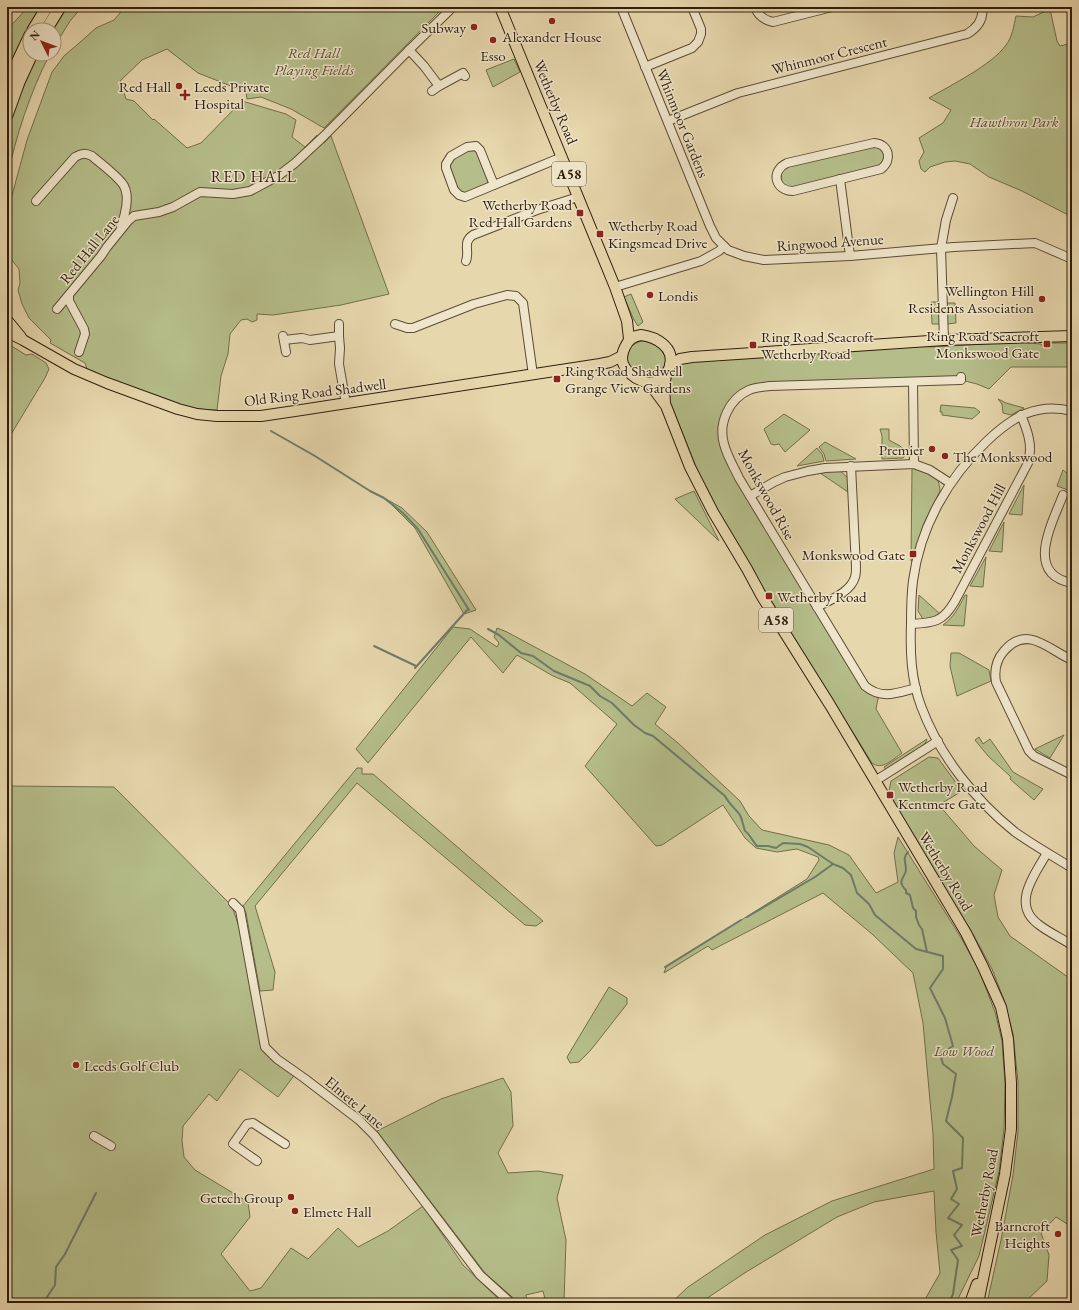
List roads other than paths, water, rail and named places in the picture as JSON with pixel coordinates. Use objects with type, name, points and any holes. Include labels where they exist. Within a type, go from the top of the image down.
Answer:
[{"type":"highway","points":[[38,22],[47,7]]},
{"type":"highway","points":[[51,22],[60,7]]},
{"type":"highway","points":[[7,84],[22,52]]},
{"type":"highway","points":[[7,115],[28,62]]},
{"type":"main road","name":"Wetherby Road","points":[[500,7],[615,287],[627,321]]},
{"type":"main road","name":"Old Ring Road Shadwell","points":[[7,320],[23,340]]},
{"type":"main road","points":[[627,321],[644,335]]},
{"type":"main road","name":"A58","points":[[622,356],[625,346],[629,340],[627,321]]},
{"type":"main road","name":"Old Ring Road Shadwell","points":[[7,332],[64,364],[106,383],[175,408],[197,414],[217,416],[261,416],[346,404],[600,364],[610,362],[622,356]]},
{"type":"main road","points":[[629,340],[636,336],[649,336],[675,353],[692,357]]},
{"type":"main road","points":[[670,365],[680,358],[692,357],[944,340],[1072,336]]},
{"type":"main road","name":"A58","points":[[666,406],[664,387],[666,375],[670,365],[670,354],[668,349]]},
{"type":"main road","points":[[622,356],[624,367],[630,374],[641,380],[650,383],[657,381],[666,375]]},
{"type":"main road","name":"Old Ring Road Shadwell","points":[[600,364],[613,366],[630,374]]},
{"type":"main road","name":"A58","points":[[650,383],[666,406]]},
{"type":"main road","name":"Wetherby Road","points":[[666,406],[690,467],[713,512],[761,595],[830,706],[966,933],[1001,1007],[1008,1039],[1011,1082],[1011,1129],[1005,1174],[978,1303]]},
{"type":"main road","name":"Wetherby Road","points":[[970,1303],[987,1258]]},
{"type":"street","name":"Red Hall Lane","points":[[57,309],[128,221],[134,216],[159,212],[174,207],[200,192],[233,194],[250,191],[278,176],[295,163],[324,136],[453,7]]},
{"type":"street","name":"Whinmoor Gardens","points":[[621,7],[710,226],[716,238],[724,246]]},
{"type":"street","points":[[645,67],[692,48],[698,42],[701,29],[692,7]]},
{"type":"street","points":[[755,7],[761,17],[773,22],[820,8],[832,7]]},
{"type":"street","name":"Whinmoor Crescent","points":[[668,121],[738,93],[967,34],[972,32],[979,24],[982,15],[982,7]]},
{"type":"street","points":[[409,50],[424,66],[439,86]]},
{"type":"street","points":[[432,91],[463,73],[465,76]]},
{"type":"street","points":[[874,143],[883,145],[886,149],[888,153],[887,162],[881,169],[840,179],[788,191],[780,186],[776,177],[779,168],[787,163],[874,143]]},
{"type":"street","points":[[494,185],[480,150],[476,146],[467,147],[451,156],[447,161],[446,168],[454,190],[459,195],[465,197],[562,157]]},
{"type":"street","points":[[36,201],[75,156],[81,154],[92,156],[125,187],[126,206],[124,220],[120,231]]},
{"type":"street","points":[[840,179],[850,256]]},
{"type":"street","points":[[466,261],[468,257],[466,243],[467,239],[473,235],[537,210],[578,197]]},
{"type":"street","points":[[944,340],[941,248],[946,220],[953,198]]},
{"type":"street","name":"Ringwood Avenue","points":[[724,246],[738,255],[764,260],[850,256],[941,248],[1035,243],[1072,259]]},
{"type":"street","points":[[615,287],[701,261],[720,252],[724,246]]},
{"type":"street","points":[[395,324],[407,328],[414,328],[474,304],[496,297],[507,294],[516,296],[523,303],[533,375]]},
{"type":"street","points":[[69,296],[84,329],[79,352]]},
{"type":"street","points":[[338,324],[340,344],[339,364],[346,404]]},
{"type":"street","points":[[286,352],[283,338],[302,338],[310,340],[339,336]]},
{"type":"street","name":"Monkswood Rise","points":[[916,688],[888,695],[879,694],[868,689],[860,679],[750,496],[727,453],[722,432],[728,411],[734,402],[743,394],[757,388],[770,386],[961,380],[961,377]]},
{"type":"street","points":[[914,382],[914,464]]},
{"type":"street","points":[[1072,411],[1045,408],[1021,415],[996,432],[977,450],[950,483],[928,525],[919,553],[913,582],[910,655],[920,704],[925,717],[949,760],[969,786],[988,807],[1016,832],[1072,868]]},
{"type":"street","name":"Monkswood Hill","points":[[911,624],[940,620],[950,611],[956,601],[1028,463],[1030,455],[1030,439],[1021,415]]},
{"type":"street","points":[[750,496],[774,482],[796,474],[820,468],[914,464],[930,470],[950,483]]},
{"type":"street","points":[[817,607],[844,592],[851,586],[855,577],[856,567],[851,466]]},
{"type":"street","points":[[1063,495],[1045,542],[1044,557],[1052,574],[1064,581],[1072,583]]},
{"type":"street","points":[[1072,660],[1036,640],[1028,638],[1020,639],[1010,644],[1003,652],[994,672],[996,682],[1029,751],[1034,756],[1072,775]]},
{"type":"street","points":[[875,781],[938,741]]},
{"type":"street","points":[[1047,853],[1029,883],[1025,900],[1026,907],[1029,914],[1037,924],[1072,945]]},
{"type":"street","name":"Elmete Lane","points":[[233,903],[240,910],[266,1047],[277,1059],[359,1120],[374,1135],[480,1275],[511,1303]]},
{"type":"street","points":[[257,1162],[233,1144],[247,1124],[252,1123],[285,1144]]},
{"type":"street","points":[[94,1136],[111,1146]]},
{"type":"waterway","points":[[271,431],[384,498],[403,513],[418,529],[469,610]]},
{"type":"waterway","points":[[415,668],[468,609]]},
{"type":"waterway","points":[[488,629],[499,635],[521,653],[533,656],[554,671],[590,686],[600,696],[612,703],[634,725],[645,733],[653,736],[725,796],[740,815],[745,831],[757,846],[776,848],[783,843],[800,844],[808,847],[833,864],[843,868],[851,875],[857,893],[869,904],[875,915],[916,949],[943,956],[943,969],[930,988],[945,1018],[953,1046],[940,1054],[943,1064],[956,1074],[946,1121],[963,1138],[962,1168],[953,1171],[957,1189],[951,1199],[959,1204],[948,1218],[962,1225],[954,1235],[962,1246],[951,1250],[958,1260],[953,1294],[949,1303]]},
{"type":"waterway","points":[[374,646],[416,666]]},
{"type":"waterway","points":[[908,852],[905,858],[906,870],[901,882],[906,890],[906,893],[910,895],[913,908],[916,911],[916,917],[922,929],[927,952]]},
{"type":"waterway","points":[[747,917],[815,877],[833,864]]},
{"type":"waterway","points":[[665,967],[741,920]]},
{"type":"waterway","points":[[43,1303],[55,1285],[56,1267],[65,1254],[96,1193]]},
{"type":"place","name":"Alexander House","points":[[552,21]]},
{"type":"place","name":"Subway","points":[[474,27]]},
{"type":"place","name":"Esso","points":[[493,40]]},
{"type":"place","name":"Red Hall","points":[[179,86]]},
{"type":"place","name":"Leeds Private Hospital","points":[[185,95]]},
{"type":"place","name":"Wetherby Road Red Hall Gardens","points":[[580,213]]},
{"type":"place","name":"Wetherby Road Kingsmead Drive","points":[[600,234]]},
{"type":"place","name":"Londis","points":[[650,295]]},
{"type":"place","name":"Wellington Hill Residents Association","points":[[1042,299]]},
{"type":"place","name":"Ring Road Seacroft Monkswood Gate","points":[[1047,344]]},
{"type":"place","name":"Ring Road Seacroft Wetherby Road","points":[[753,345]]},
{"type":"place","name":"Ring Road Shadwell Grange View Gardens","points":[[557,379]]},
{"type":"place","name":"Premier","points":[[932,449]]},
{"type":"place","name":"The Monkswood","points":[[945,456]]},
{"type":"place","name":"Monkswood Gate","points":[[913,554]]},
{"type":"place","name":"Wetherby Road","points":[[769,596]]},
{"type":"place","name":"Wetherby Road Kentmere Gate","points":[[890,795]]},
{"type":"place","name":"Leeds Golf Club","points":[[76,1065]]},
{"type":"place","name":"Getech Group","points":[[291,1197]]},
{"type":"place","name":"Elmete Hall","points":[[295,1211]]},
{"type":"place","name":"Barncroft Heights","points":[[1058,1234]]},
{"type":"district","name":"RED HALL","points":[[254,176]]},
{"type":"park label","name":"Red Hall Playing Fields","points":[[314,60]]},
{"type":"park label","name":"Hawthron Park","points":[[1014,121]]},
{"type":"park label","name":"Low Wood","points":[[964,1050]]}]
